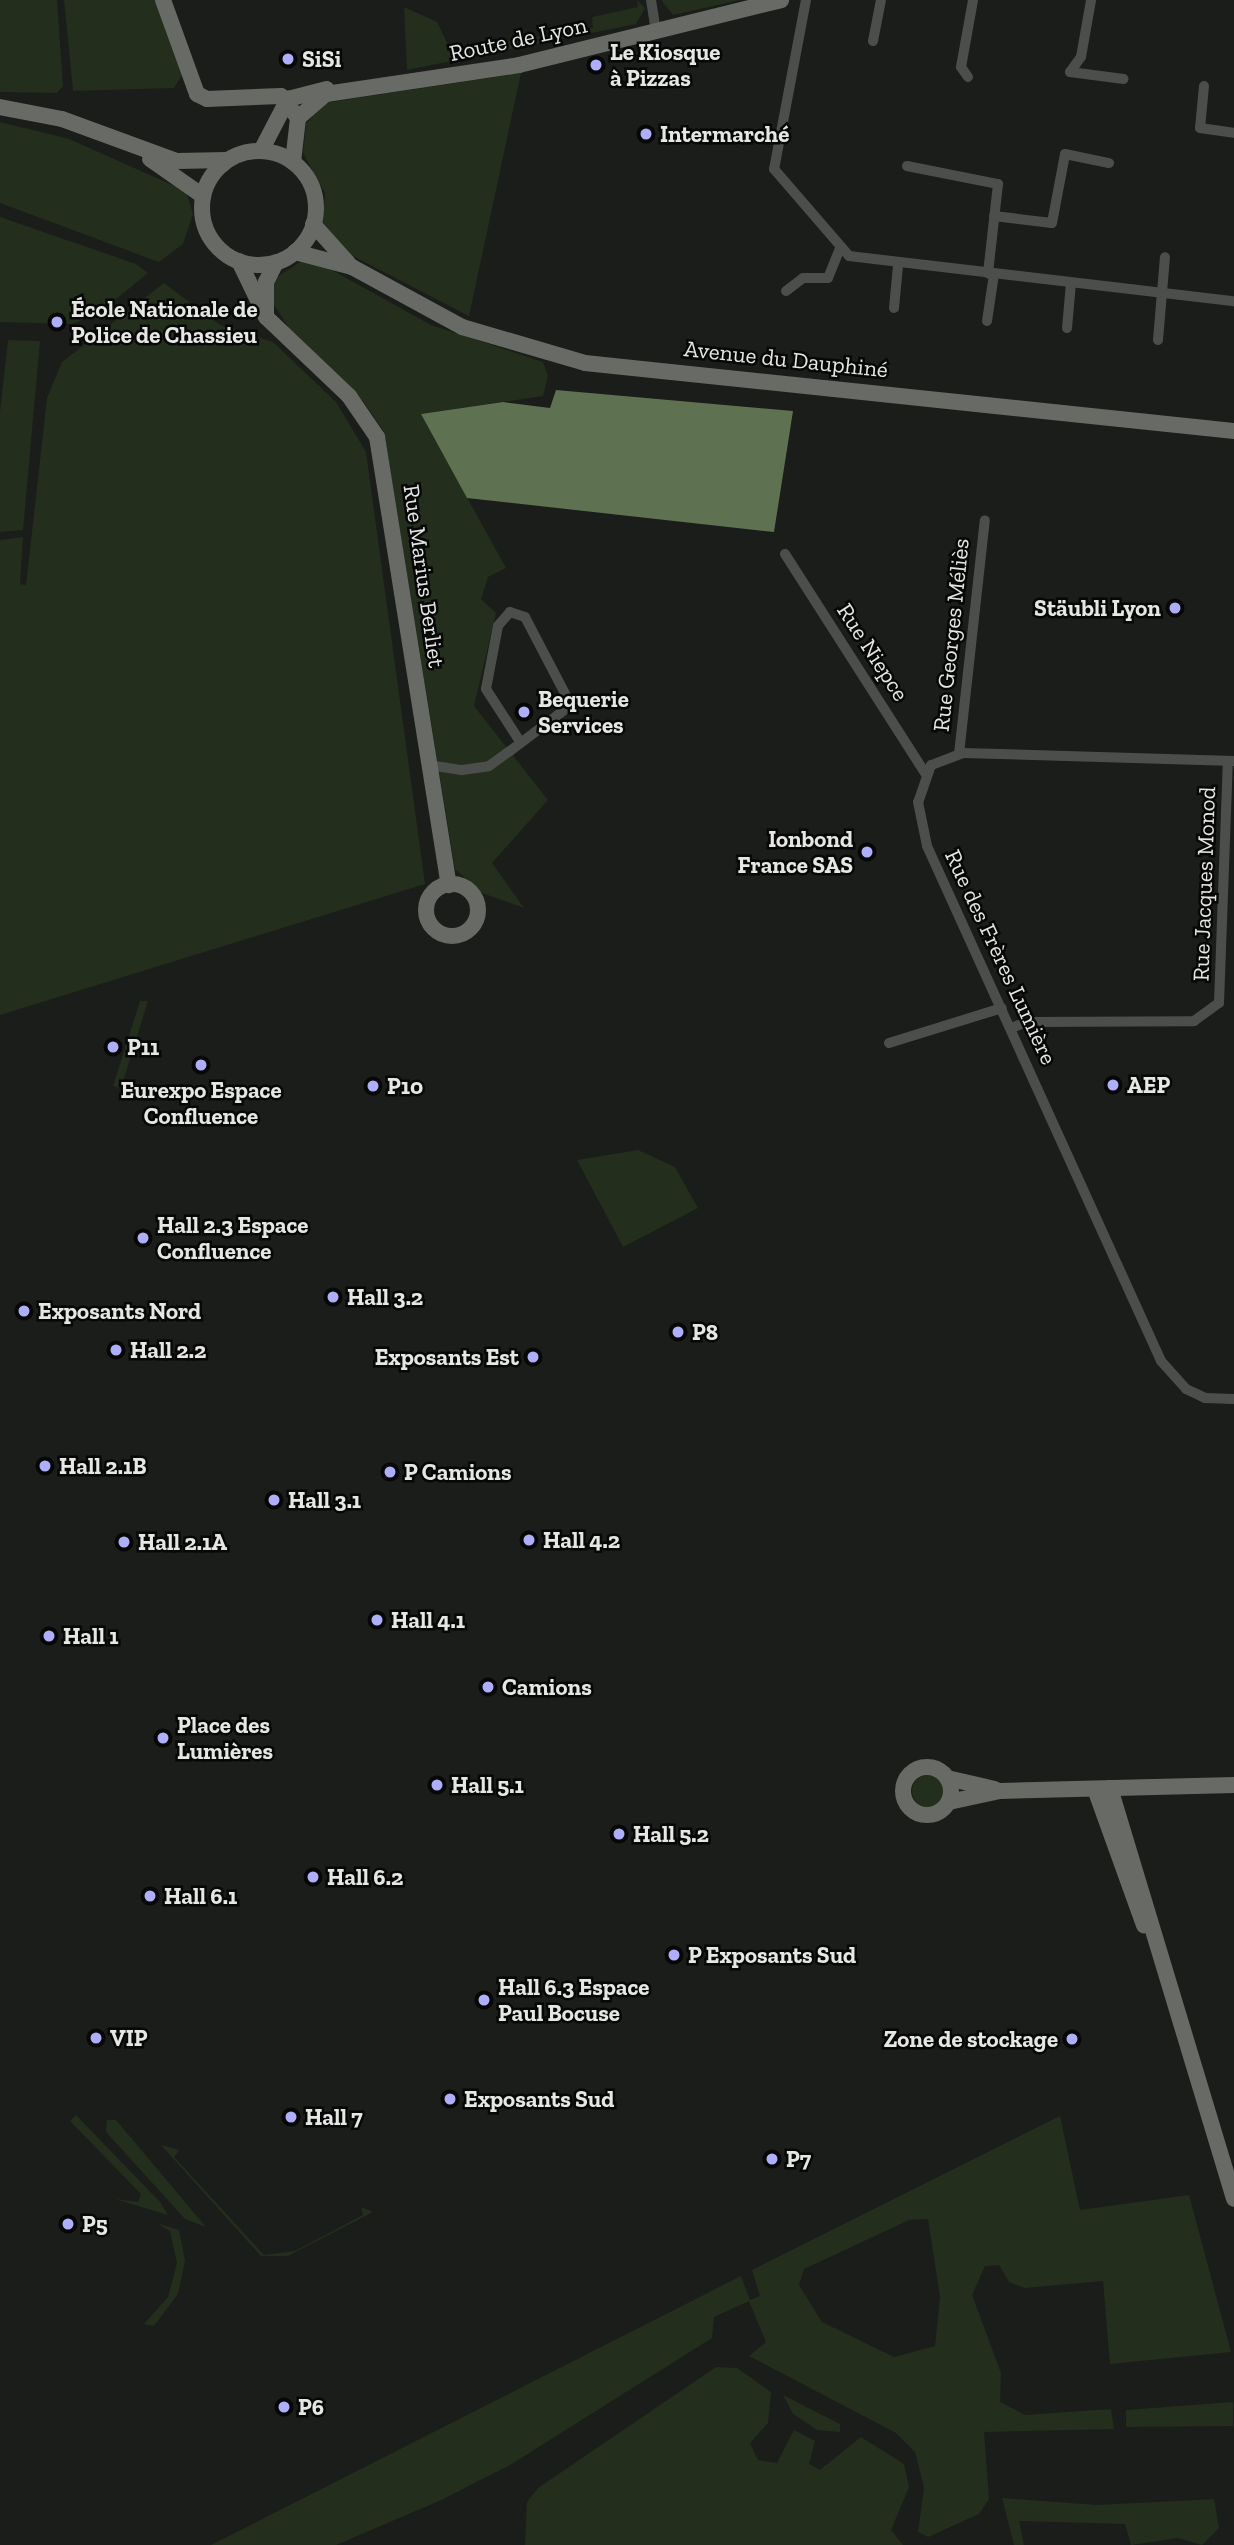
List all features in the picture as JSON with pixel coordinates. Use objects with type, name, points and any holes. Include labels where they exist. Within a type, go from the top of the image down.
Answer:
[{"type":"street","points":[[163,0],[197,94],[207,99],[258,96],[288,99]]},
{"type":"street","points":[[651,0],[656,31]]},
{"type":"street","name":"Route de Lyon","points":[[288,99],[305,91],[344,89],[519,65],[781,0]]},
{"type":"street","points":[[806,0],[774,169],[840,249],[898,266],[1234,301]]},
{"type":"street","points":[[873,41],[881,0]]},
{"type":"street","points":[[968,77],[961,67],[974,0]]},
{"type":"street","points":[[1091,0],[1081,57],[1070,72],[1124,79]]},
{"type":"street","points":[[1204,86],[1200,128],[1234,133]]},
{"type":"street","name":"Route de Lyon","points":[[298,118],[312,100],[344,89]]},
{"type":"street","points":[[258,96],[271,102],[277,118]]},
{"type":"street","points":[[288,99],[298,118],[293,162]]},
{"type":"street","points":[[261,151],[288,99]]},
{"type":"street","points":[[0,107],[62,119],[183,163],[229,159],[261,151],[293,162],[313,190],[313,224],[295,252],[276,262],[239,261],[210,238],[203,196],[229,159]]},
{"type":"street","points":[[128,145],[203,196]]},
{"type":"street","points":[[994,216],[1052,223],[1065,155],[1109,163]]},
{"type":"street","points":[[908,166],[998,184],[987,321]]},
{"type":"street","name":"Avenue du Dauphiné","points":[[313,224],[352,267]]},
{"type":"street","points":[[786,291],[803,278],[828,278],[840,249]]},
{"type":"street","name":"Avenue du Dauphiné","points":[[295,252],[352,267],[463,327],[585,363],[1234,431]]},
{"type":"street","points":[[1158,340],[1166,257]]},
{"type":"street","name":"Rue Marius Berliet","points":[[239,261],[266,317],[349,396],[377,437],[449,885]]},
{"type":"street","points":[[266,317],[266,282],[276,262]]},
{"type":"street","points":[[894,308],[898,266]]},
{"type":"street","points":[[1067,328],[1071,283]]},
{"type":"street","name":"Rue Georges Méliès","points":[[959,754],[985,520]]},
{"type":"street","name":"Rue Niepce","points":[[785,554],[925,773]]},
{"type":"street","points":[[429,765],[477,770],[521,743],[573,700],[525,617],[510,612],[498,626],[485,689],[521,743]]},
{"type":"street","points":[[925,773],[959,754],[1231,761]]},
{"type":"street","name":"Rue Jacques Monod","points":[[1011,1028],[1027,1022],[1194,1021],[1219,1003],[1231,761]]},
{"type":"street","name":"Rue des Frères Lumière","points":[[925,773],[918,802],[922,834],[1161,1361],[1186,1389],[1205,1398],[1234,1399]]},
{"type":"street","points":[[889,1043],[1002,1008]]},
{"type":"street","points":[[1000,1791],[947,1778],[932,1768],[918,1769],[907,1778],[904,1796],[914,1812],[928,1816],[949,1802],[1000,1791],[1234,1785]]},
{"type":"street","points":[[947,1778],[949,1802]]},
{"type":"street","points":[[1102,1788],[1168,1980],[1234,2199]]},
{"type":"shaded area","points":[[0,0],[57,0],[63,86],[57,93],[0,92]]},
{"type":"shaded area","points":[[64,0],[155,0],[182,75],[174,88],[73,91]]},
{"type":"shaded area","points":[[637,0],[645,8],[636,24],[407,70],[404,7],[437,22],[451,51],[593,28],[592,17],[638,7]]},
{"type":"shaded area","points":[[661,0],[740,0],[673,15]]},
{"type":"shaded area","points":[[521,73],[469,316],[347,253],[323,223],[325,193],[303,153],[306,124],[324,103]]},
{"type":"shaded area","points":[[0,122],[69,139],[186,191],[193,214],[183,244],[159,262],[0,203]]},
{"type":"shaded area","points":[[0,217],[136,264],[148,273],[98,314],[72,324],[0,322]]},
{"type":"shaded area","points":[[302,261],[321,264],[431,325],[543,362],[548,376],[543,396],[421,414],[506,568],[488,577],[481,599],[496,613],[474,706],[548,800],[492,863],[524,908],[482,893],[455,869],[384,432],[363,401],[293,335],[270,298],[271,281]]},
{"type":"shaded area","points":[[164,283],[220,325],[273,342],[336,402],[366,452],[425,884],[0,1015],[0,540],[23,537],[20,584],[26,585],[47,398],[62,362]]},
{"type":"shaded area","points":[[8,340],[40,341],[23,530],[0,532],[0,412]]},
{"type":"shaded area","points":[[556,390],[793,411],[774,532],[467,498],[421,414],[503,402],[550,408]]},
{"type":"shaded area","points":[[140,1001],[148,1001],[121,1088],[113,1086]]},
{"type":"shaded area","points":[[638,1150],[675,1167],[698,1208],[623,1247],[577,1160]]},
{"type":"shaded area","points":[[928,1775],[939,1780],[944,1791],[939,1802],[928,1807],[917,1802],[912,1791],[917,1780]]},
{"type":"shaded area","points":[[76,2115],[160,2202],[168,2215],[115,2199],[138,2202],[141,2194],[70,2121]]},
{"type":"shaded area","points":[[1060,2116],[1080,2210],[1189,2195],[1231,2352],[1110,2364],[1103,2281],[1025,2288],[1009,2282],[999,2265],[985,2266],[972,2295],[1001,2373],[1000,2402],[1025,2415],[1111,2409],[1114,2429],[984,2432],[989,2499],[979,2514],[928,2537],[918,2532],[924,2488],[915,2452],[896,2433],[749,2356],[766,2342],[749,2301],[714,2317],[712,2338],[510,2465],[439,2501],[336,2545],[211,2545],[741,2276],[750,2300],[760,2296],[752,2270]],"holes":[[[928,2219],[940,2297],[935,2346],[894,2357],[822,2322],[799,2285],[804,2269],[909,2220]]]},
{"type":"shaded area","points":[[107,2120],[116,2120],[206,2227],[185,2219],[106,2132]]},
{"type":"shaded area","points":[[161,2145],[179,2150],[174,2157],[264,2255],[295,2251],[363,2215],[361,2207],[373,2212],[288,2256],[261,2256]]},
{"type":"shaded area","points":[[157,2223],[179,2230],[185,2261],[178,2294],[154,2326],[144,2324],[168,2297],[177,2263],[170,2231]]},
{"type":"shaded area","points":[[716,2367],[737,2368],[771,2392],[768,2423],[750,2443],[758,2460],[777,2463],[794,2430],[815,2441],[809,2464],[820,2470],[861,2437],[904,2464],[909,2487],[891,2530],[903,2545],[525,2545],[527,2502],[538,2488]]},
{"type":"shaded area","points":[[783,2395],[840,2424],[840,2432],[817,2430],[793,2414]]},
{"type":"shaded area","points":[[1233,2402],[1233,2426],[1126,2427],[1126,2410]]},
{"type":"shaded area","points":[[1002,2498],[1097,2505],[1214,2499],[1219,2528],[1202,2545],[1178,2538],[1131,2545],[1125,2524],[1019,2521],[1024,2545],[1014,2545]]},
{"type":"place","name":"SiSi","points":[[288,59]]},
{"type":"place","name":"Le Kiosque à Pizzas","points":[[596,65]]},
{"type":"place","name":"Intermarché","points":[[646,134]]},
{"type":"place","name":"École Nationale de Police de Chassieu","points":[[57,322]]},
{"type":"place","name":"Stäubli Lyon","points":[[1175,608]]},
{"type":"place","name":"Bequerie Services","points":[[524,712]]},
{"type":"place","name":"Ionbond France SAS","points":[[867,852]]},
{"type":"place","name":"P11","points":[[113,1047]]},
{"type":"place","name":"Eurexpo Espace Confluence","points":[[201,1065]]},
{"type":"place","name":"AEP","points":[[1113,1085]]},
{"type":"place","name":"P10","points":[[373,1086]]},
{"type":"place","name":"Hall 2.3 Espace Confluence","points":[[143,1238]]},
{"type":"place","name":"Hall 3.2","points":[[333,1297]]},
{"type":"place","name":"Exposants Nord","points":[[24,1311]]},
{"type":"place","name":"P8","points":[[678,1332]]},
{"type":"place","name":"Hall 2.2","points":[[116,1350]]},
{"type":"place","name":"Exposants Est","points":[[533,1357]]},
{"type":"place","name":"Hall 2.1B","points":[[45,1466]]},
{"type":"place","name":"P Camions","points":[[390,1472]]},
{"type":"place","name":"Hall 3.1","points":[[274,1500]]},
{"type":"place","name":"Hall 4.2","points":[[529,1540]]},
{"type":"place","name":"Hall 2.1A","points":[[124,1542]]},
{"type":"place","name":"Hall 4.1","points":[[377,1620]]},
{"type":"place","name":"Hall 1","points":[[49,1636]]},
{"type":"place","name":"Camions","points":[[488,1687]]},
{"type":"place","name":"Place des Lumières","points":[[163,1738]]},
{"type":"place","name":"Hall 5.1","points":[[437,1785]]},
{"type":"place","name":"Hall 5.2","points":[[619,1834]]},
{"type":"place","name":"Hall 6.2","points":[[313,1877]]},
{"type":"place","name":"Hall 6.1","points":[[150,1896]]},
{"type":"place","name":"P Exposants Sud","points":[[674,1955]]},
{"type":"place","name":"Hall 6.3 Espace Paul Bocuse","points":[[484,2000]]},
{"type":"place","name":"VIP","points":[[96,2038]]},
{"type":"place","name":"Zone de stockage","points":[[1072,2039]]},
{"type":"place","name":"Exposants Sud","points":[[450,2099]]},
{"type":"place","name":"Hall 7","points":[[291,2117]]},
{"type":"place","name":"P7","points":[[772,2159]]},
{"type":"place","name":"P5","points":[[68,2224]]},
{"type":"place","name":"P6","points":[[284,2407]]}]
